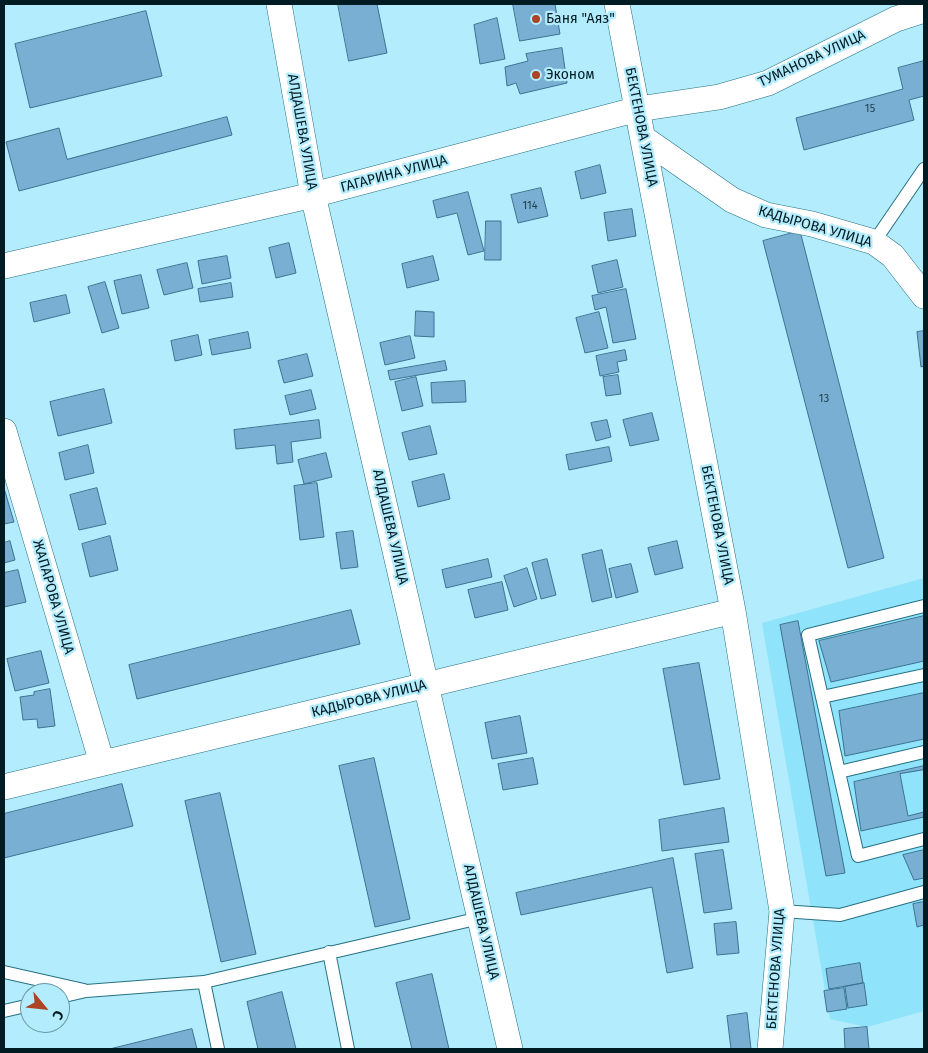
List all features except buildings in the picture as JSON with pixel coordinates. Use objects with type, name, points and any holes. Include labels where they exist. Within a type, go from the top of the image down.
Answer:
[{"type":"street","name":"АЛДАШЕВА УЛИЦА","points":[[279,4],[313,195],[510,1049]]},
{"type":"street","name":"БЕКТЕНОВА УЛИЦА","points":[[617,4],[733,611],[782,911],[770,1049]]},
{"type":"street","name":"ТУМАНОВА УЛИЦА","points":[[638,109],[719,97],[768,83],[896,19],[924,10]]},
{"type":"street","name":"ГАГАРИНА УЛИЦА","points":[[4,266],[313,195],[638,109]]},
{"type":"street","name":"КАДЫРОВА УЛИЦА","points":[[643,138],[732,200],[766,215],[812,224],[874,242],[893,256],[924,296]]},
{"type":"street","name":"ЖАПАРОВА УЛИЦА","points":[[4,431],[102,763]]},
{"type":"street","name":"КАДЫРОВА УЛИЦА","points":[[4,787],[733,611]]},
{"type":"lane","points":[[874,242],[924,169]]},
{"type":"lane","points":[[924,606],[808,635],[858,856],[924,839]]},
{"type":"lane","points":[[822,697],[924,675]]},
{"type":"lane","points":[[839,772],[924,752]]},
{"type":"lane","points":[[782,911],[840,914],[924,892]]},
{"type":"lane","points":[[70,995],[86,991],[204,982],[480,918]]},
{"type":"lane","points":[[329,952],[348,1049]]},
{"type":"lane","points":[[4,972],[86,991]]},
{"type":"lane","points":[[204,982],[218,1049]]},
{"type":"lane","points":[[4,1011],[20,1007]]},
{"type":"shaded area","points":[[924,578],[924,1011],[867,1027],[830,1019],[762,623]]},
{"type":"place","name":"Баня \"Аяз\"","points":[[536,19]]},
{"type":"place","name":"Эконом","points":[[536,75]]}]
